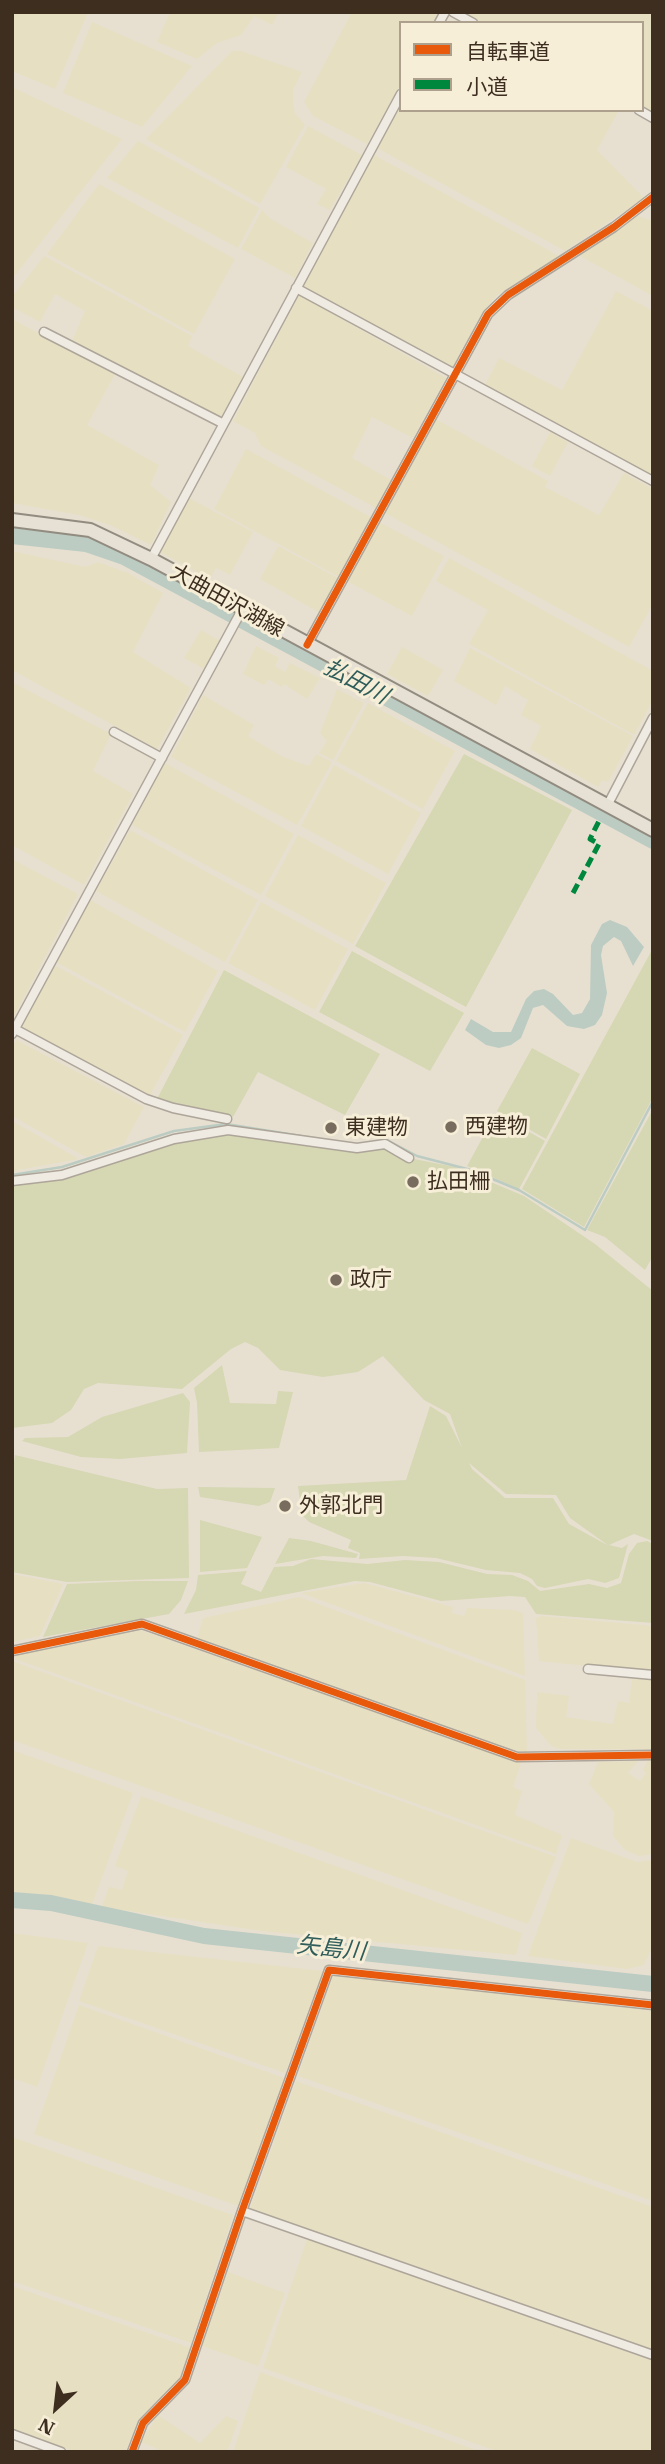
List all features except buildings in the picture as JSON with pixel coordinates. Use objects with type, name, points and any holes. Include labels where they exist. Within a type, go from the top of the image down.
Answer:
[{"type":"main road","name":"大曲田沢湖線","points":[[12,520],[90,530],[151,559],[653,830]]},
{"type":"street","points":[[453,12],[469,21]]},
{"type":"street","points":[[151,559],[399,98]]},
{"type":"street","points":[[307,645],[488,314],[497,303],[653,197]]},
{"type":"street","points":[[296,288],[653,481]]},
{"type":"street","points":[[44,332],[222,423]]},
{"type":"street","points":[[228,1119],[173,1108],[146,1099],[13,1030],[243,609]]},
{"type":"street","points":[[607,806],[653,718]]},
{"type":"street","points":[[114,732],[162,758]]},
{"type":"street","points":[[12,1181],[62,1175],[174,1139],[228,1130],[357,1148],[386,1144],[409,1158]]},
{"type":"street","points":[[12,1651],[142,1624],[517,1757],[653,1755]]},
{"type":"street","points":[[588,1669],[653,1675]]},
{"type":"street","points":[[132,2452],[143,2423],[185,2380],[242,2211],[329,1970],[653,2005]]},
{"type":"street","points":[[242,2211],[653,2355]]},
{"type":"street","points":[[12,2434],[61,2452]]},
{"type":"shaded area","points":[[12,12],[88,12],[55,89],[12,71]]},
{"type":"shaded area","points":[[170,12],[279,12],[272,25],[254,16],[241,35],[217,43],[197,59],[157,42]]},
{"type":"shaded area","points":[[352,12],[440,12],[436,21],[399,21],[399,88],[367,144],[313,116],[304,102]]},
{"type":"shaded area","points":[[464,12],[653,12],[653,117],[644,111],[644,21],[480,21]]},
{"type":"shaded area","points":[[92,22],[192,66],[142,127],[63,93]]},
{"type":"shaded area","points":[[232,51],[241,51],[302,72],[293,90],[293,102],[295,113],[305,125],[260,204],[146,139]]},
{"type":"shaded area","points":[[12,87],[122,139],[12,279]]},
{"type":"shaded area","points":[[399,109],[399,112],[618,112],[597,150],[644,198],[565,251],[377,148]]},
{"type":"shaded area","points":[[308,126],[362,155],[330,210],[317,204],[326,189],[286,167]]},
{"type":"shaded area","points":[[138,141],[259,208],[238,248],[107,178]]},
{"type":"shaded area","points":[[374,155],[559,256],[496,296],[482,313],[452,368],[303,287]]},
{"type":"shaded area","points":[[99,184],[235,259],[194,334],[47,254]]},
{"type":"shaded area","points":[[262,210],[271,219],[313,243],[295,278],[241,249]]},
{"type":"shaded area","points":[[635,215],[653,221],[653,296],[580,256]]},
{"type":"shaded area","points":[[44,256],[192,336],[188,346],[243,377],[221,417],[72,341],[85,311],[55,294],[40,322],[12,307],[12,297]]},
{"type":"shaded area","points":[[616,291],[653,311],[653,476],[485,385],[499,358],[562,390]]},
{"type":"shaded area","points":[[299,295],[446,378],[413,438],[372,417],[352,458],[391,480],[376,508],[261,446],[255,433],[233,421]]},
{"type":"shaded area","points":[[12,319],[115,374],[87,425],[159,465],[150,485],[171,502],[151,545],[110,525],[79,515],[12,503]]},
{"type":"shaded area","points":[[434,418],[548,481],[545,487],[599,515],[624,473],[653,489],[653,604],[629,647],[383,512]]},
{"type":"shaded area","points":[[550,432],[568,442],[550,476],[532,466]]},
{"type":"shaded area","points":[[246,449],[371,517],[339,577],[214,509]]},
{"type":"shaded area","points":[[189,498],[253,532],[230,575],[216,568],[210,579],[160,552]]},
{"type":"shaded area","points":[[379,522],[444,556],[412,616],[347,581]]},
{"type":"shaded area","points":[[278,546],[338,578],[320,613],[260,579]]},
{"type":"shaded area","points":[[12,551],[85,567],[98,562],[128,573],[163,593],[133,652],[191,688],[157,749],[12,670]]},
{"type":"shaded area","points":[[449,558],[653,671],[653,700],[634,735],[469,644],[488,610],[436,581]]},
{"type":"shaded area","points":[[201,630],[220,641],[204,669],[184,658]]},
{"type":"shaded area","points":[[256,646],[279,658],[275,666],[285,672],[290,663],[320,678],[307,699],[284,684],[281,687],[269,679],[264,685],[243,674]]},
{"type":"shaded area","points":[[402,647],[443,670],[428,696],[387,674]]},
{"type":"shaded area","points":[[470,648],[633,736],[608,782],[602,780],[598,787],[530,749],[541,726],[521,715],[528,700],[505,686],[496,705],[454,681]]},
{"type":"shaded area","points":[[12,682],[111,734],[93,771],[133,794],[84,885],[12,845]]},
{"type":"shaded area","points":[[337,689],[364,703],[333,760],[319,753],[327,741],[320,733]]},
{"type":"shaded area","points":[[203,695],[254,725],[248,736],[283,757],[309,766],[316,754],[332,762],[297,825],[171,757]]},
{"type":"shaded area","points":[[368,703],[455,751],[423,809],[336,761]]},
{"type":"shaded area","points":[[165,763],[294,834],[261,895],[132,825]]},
{"type":"shaded area","points":[[334,765],[421,813],[388,874],[301,826]]},
{"type":"shaded area","points":[[130,830],[258,900],[225,962],[96,891]]},
{"type":"shaded area","points":[[298,835],[386,883],[353,944],[265,896]]},
{"type":"shaded area","points":[[12,859],[78,894],[12,1020]]},
{"type":"shaded area","points":[[90,900],[218,971],[185,1032],[56,962]]},
{"type":"shaded area","points":[[261,902],[348,949],[315,1010],[228,963]]},
{"type":"shaded area","points":[[610,920],[627,927],[644,947],[633,966],[621,941],[614,937],[603,946],[601,955],[607,993],[602,1015],[595,1025],[584,1029],[567,1026],[543,1005],[533,1008],[521,1038],[511,1045],[499,1048],[486,1045],[465,1030],[471,1019],[493,1032],[511,1032],[526,999],[534,991],[544,989],[553,994],[573,1015],[582,1013],[590,999],[591,945],[602,924]]},
{"type":"shaded area","points":[[54,965],[183,1035],[149,1097],[20,1026]]},
{"type":"shaded area","points":[[16,1040],[144,1107],[124,1144],[86,1157],[12,1116],[12,1048]]},
{"type":"shaded area","points":[[12,1121],[79,1159],[12,1171]]},
{"type":"shaded area","points":[[12,1574],[63,1584],[40,1636],[12,1642]]},
{"type":"shaded area","points":[[364,1583],[453,1607],[452,1613],[464,1616],[467,1608],[514,1610],[523,1613],[525,1676],[301,1593]]},
{"type":"shaded area","points":[[299,1597],[525,1680],[527,1753],[494,1745],[197,1639],[203,1618]]},
{"type":"shaded area","points":[[542,1616],[653,1626],[653,1673],[539,1661],[536,1618]]},
{"type":"shaded area","points":[[140,1630],[521,1763],[513,1787],[522,1791],[515,1815],[562,1835],[556,1854],[15,1659],[15,1655]]},
{"type":"shaded area","points":[[12,1661],[556,1857],[528,1924],[12,1740]]},
{"type":"shaded area","points":[[632,1679],[653,1680],[653,1749],[560,1749],[551,1746],[536,1728],[537,1692],[569,1696],[566,1717],[613,1724],[618,1701],[629,1703]]},
{"type":"shaded area","points":[[12,1750],[133,1793],[91,1907],[12,1891]]},
{"type":"shaded area","points":[[648,1760],[653,1760],[653,1854],[639,1856],[625,1850],[613,1836],[614,1812],[589,1784],[598,1762],[638,1761],[628,1773],[640,1781],[646,1773],[643,1770]]},
{"type":"shaded area","points":[[141,1796],[522,1933],[516,1955],[262,1931],[102,1907],[109,1887],[122,1890],[128,1871],[115,1866]]},
{"type":"shaded area","points":[[571,1838],[637,1862],[653,1860],[653,1946],[644,1965],[627,1969],[528,1956]]},
{"type":"shaded area","points":[[12,1933],[88,1943],[37,2087],[12,2078]]},
{"type":"shaded area","points":[[98,1946],[323,1971],[285,2073],[79,2001]]},
{"type":"shaded area","points":[[333,1975],[653,2011],[653,2201],[298,2076]]},
{"type":"shaded area","points":[[79,2005],[284,2078],[238,2206],[34,2134]]},
{"type":"shaded area","points":[[296,2081],[653,2207],[653,2351],[250,2209]]},
{"type":"shaded area","points":[[12,2137],[233,2215],[191,2343],[12,2281]]},
{"type":"shaded area","points":[[307,2239],[653,2361],[653,2452],[499,2452],[263,2368]]},
{"type":"shaded area","points":[[228,2272],[285,2293],[258,2366],[202,2346]]},
{"type":"shaded area","points":[[12,2286],[191,2348],[180,2379],[139,2419],[125,2452],[76,2452],[12,2429]]},
{"type":"shaded area","points":[[260,2372],[481,2452],[233,2452]]},
{"type":"shaded area","points":[[158,2415],[200,2443],[226,2416],[238,2421],[227,2452],[164,2452],[141,2442]]},
{"type":"green space","points":[[464,754],[572,810],[466,1007],[355,946]]},
{"type":"green space","points":[[653,948],[653,1097],[584,1227],[522,1189]]},
{"type":"green space","points":[[352,951],[464,1013],[430,1071],[319,1012]]},
{"type":"green space","points":[[224,970],[380,1054],[345,1115],[258,1072],[233,1117],[157,1099]]},
{"type":"green space","points":[[532,1048],[580,1074],[546,1139],[497,1111]]},
{"type":"green space","points":[[653,1109],[653,1256],[645,1270],[605,1237],[587,1230]]},
{"type":"green space","points":[[496,1113],[545,1141],[519,1189],[467,1166]]},
{"type":"green space","points":[[228,1130],[357,1148],[385,1144],[409,1158],[455,1167],[524,1196],[595,1244],[653,1291],[653,1541],[634,1534],[609,1545],[622,1548],[628,1544],[619,1578],[605,1583],[588,1579],[545,1588],[537,1586],[532,1579],[520,1573],[486,1570],[436,1558],[403,1556],[359,1559],[360,1553],[348,1548],[351,1540],[309,1522],[302,1515],[298,1486],[406,1480],[430,1406],[446,1416],[462,1448],[450,1414],[424,1400],[383,1356],[358,1372],[323,1377],[280,1370],[258,1348],[245,1342],[231,1349],[182,1389],[98,1383],[84,1389],[71,1410],[52,1423],[12,1428],[12,1181],[62,1175],[174,1139]],"holes":[[[469,1463],[506,1494],[556,1495],[570,1518],[609,1546],[569,1524],[553,1498],[505,1498],[472,1469]]]},
{"type":"green space","points":[[222,1365],[230,1403],[276,1404],[278,1391],[293,1392],[279,1448],[199,1452],[194,1388]]},
{"type":"green space","points":[[183,1393],[190,1402],[187,1453],[120,1459],[81,1457],[22,1441],[25,1438],[68,1437],[102,1417]]},
{"type":"green space","points":[[15,1455],[157,1489],[188,1488],[189,1578],[67,1582],[12,1572],[12,1478]]},
{"type":"green space","points":[[198,1487],[275,1488],[270,1502],[259,1506],[200,1497]]},
{"type":"green space","points":[[200,1520],[262,1537],[247,1568],[200,1572]]},
{"type":"green space","points":[[289,1538],[358,1554],[356,1558],[323,1556],[275,1564]]},
{"type":"green space","points":[[647,1541],[653,1544],[653,1623],[536,1614],[525,1597],[441,1601],[370,1582],[355,1581],[184,1614],[196,1590],[198,1575],[247,1571],[241,1584],[261,1592],[274,1567],[293,1566],[311,1559],[367,1564],[405,1560],[439,1562],[487,1574],[512,1575],[528,1581],[540,1591],[589,1584],[607,1588],[621,1583],[629,1554],[637,1543]]},
{"type":"green space","points":[[188,1581],[181,1600],[169,1614],[43,1637],[67,1584]]},
{"type":"waterway","name":"払田川","points":[[12,536],[86,544],[124,557],[653,841]]},
{"type":"waterway","points":[[361,1144],[387,1140],[417,1156],[471,1170],[519,1190],[585,1230],[653,1101]]},
{"type":"waterway","points":[[12,1175],[62,1167],[174,1131],[226,1124],[320,1139]]},
{"type":"waterway","name":"矢島川","points":[[12,1900],[51,1903],[204,1936],[653,1984]]},
{"type":"marked path","points":[[573,893],[599,844],[590,839],[599,821]]},
{"type":"cycle path","points":[[307,645],[488,314],[508,295],[614,227],[653,197]]},
{"type":"cycle path","points":[[12,1651],[142,1624],[517,1757],[653,1755]]},
{"type":"cycle path","points":[[132,2452],[143,2423],[185,2380],[242,2211],[329,1970],[653,2005]]},
{"type":"place","name":"西建物","points":[[451,1127]]},
{"type":"place","name":"東建物","points":[[331,1128]]},
{"type":"place","name":"払田柵","points":[[413,1182]]},
{"type":"place","name":"政庁","points":[[336,1280]]},
{"type":"place","name":"外郭北門","points":[[285,1506]]}]
